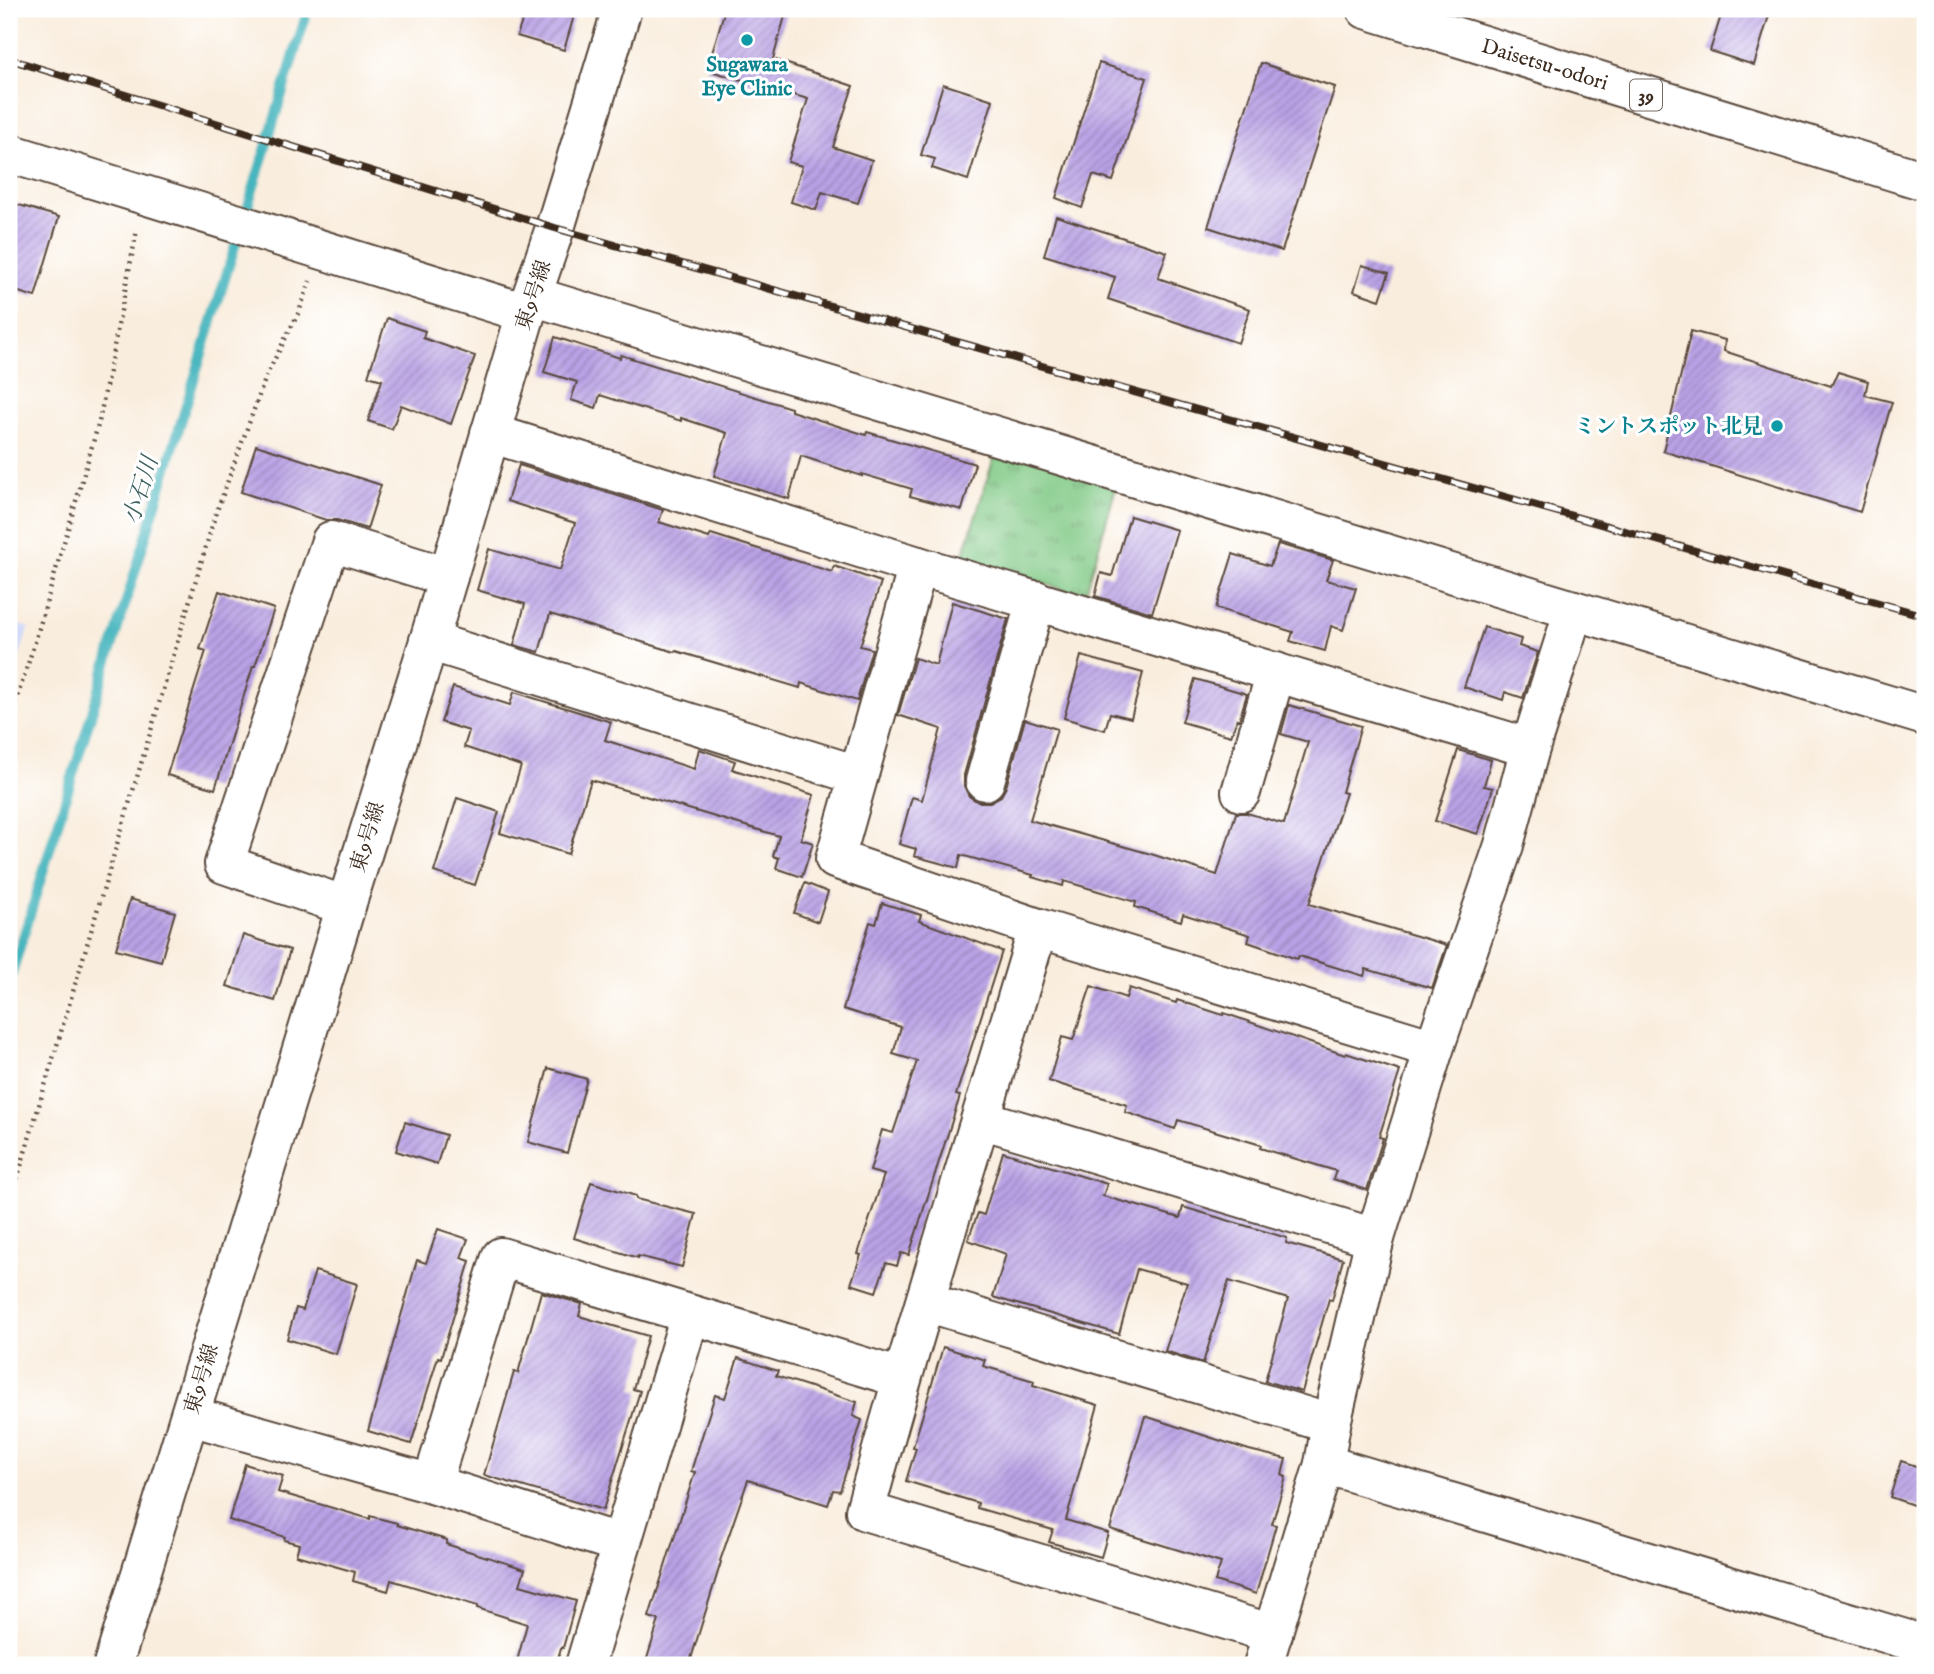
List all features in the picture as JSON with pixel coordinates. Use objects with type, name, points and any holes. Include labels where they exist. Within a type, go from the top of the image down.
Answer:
[{"type":"main road","name":"東9号線","points":[[113,1665],[429,641],[529,304],[622,9]]},
{"type":"main road","name":"Daisetsu-odori","points":[[1366,9],[1925,181]]},
{"type":"main road","points":[[9,153],[297,242],[529,304],[1574,610],[1925,716]]},
{"type":"main road","points":[[490,433],[918,565],[1530,748]]},
{"type":"main road","points":[[346,906],[224,864],[331,541],[448,577]]},
{"type":"main road","points":[[918,565],[835,859],[1038,928],[1434,1049]]},
{"type":"main road","points":[[985,781],[1036,600]]},
{"type":"main road","points":[[1038,928],[901,1378],[865,1511],[1268,1650],[1324,1464],[1375,1237],[1434,1049],[1504,845],[1530,748],[1574,610]]},
{"type":"main road","points":[[429,641],[857,775]]},
{"type":"main road","points":[[1241,792],[1276,672]]},
{"type":"main road","points":[[981,1119],[1375,1237]]},
{"type":"main road","points":[[432,1484],[501,1257],[901,1378]]},
{"type":"main road","points":[[926,1302],[1331,1424]]},
{"type":"main road","points":[[585,1665],[690,1315]]},
{"type":"main road","points":[[190,1416],[432,1484],[621,1544]]},
{"type":"main road","points":[[1324,1464],[1925,1645]]},
{"type":"path","points":[[9,723],[99,422],[136,230]]},
{"type":"path","points":[[9,1206],[215,516],[267,374],[299,312],[311,278]]},
{"type":"shaded area","points":[[9,622],[29,628],[9,686]]},
{"type":"green space","points":[[998,445],[1118,480],[1085,596],[962,559]]},
{"type":"building","points":[[526,9],[576,9],[564,50],[517,36]]},
{"type":"building","points":[[725,9],[787,9],[773,59],[853,86],[833,147],[872,160],[858,203],[822,192],[816,210],[791,202],[802,166],[788,162],[808,99],[707,70]]},
{"type":"building","points":[[1723,9],[1771,9],[1754,65],[1710,51]]},
{"type":"building","points":[[1099,63],[1147,78],[1113,181],[1093,175],[1082,208],[1056,198]]},
{"type":"building","points":[[1261,63],[1335,87],[1282,251],[1208,227]]},
{"type":"building","points":[[943,84],[993,100],[968,180],[932,168],[935,159],[921,155]]},
{"type":"building","points":[[9,202],[59,217],[35,297],[9,289]]},
{"type":"building","points":[[1056,216],[1167,252],[1158,278],[1250,309],[1238,343],[1108,299],[1115,277],[1044,255]]},
{"type":"building","points":[[1362,265],[1389,273],[1380,300],[1354,291]]},
{"type":"building","points":[[387,318],[425,331],[423,338],[475,356],[451,424],[401,405],[392,429],[368,421],[382,380],[368,376]]},
{"type":"building","name":"ミントスポット北見","points":[[1691,331],[1725,340],[1724,351],[1831,386],[1838,372],[1868,381],[1865,395],[1892,402],[1860,512],[1663,451]]},
{"type":"building","points":[[555,337],[791,408],[791,411],[866,435],[867,432],[975,464],[962,510],[910,496],[912,489],[801,456],[789,499],[714,476],[727,433],[600,395],[596,408],[571,400],[577,382],[544,372]]},
{"type":"building","points":[[256,445],[381,485],[367,529],[337,520],[326,520],[241,492]]},
{"type":"building","points":[[519,465],[663,510],[659,522],[709,538],[711,534],[832,572],[834,566],[881,582],[860,646],[872,649],[857,701],[801,683],[800,688],[550,614],[539,652],[514,645],[525,604],[477,590],[489,549],[560,570],[575,523],[507,501]]},
{"type":"building","points":[[1130,516],[1177,530],[1152,613],[1095,596],[1101,573],[1112,576]]},
{"type":"building","points":[[1278,544],[1333,560],[1326,580],[1356,588],[1343,630],[1331,626],[1325,651],[1290,641],[1293,632],[1216,608],[1233,554],[1270,566]]},
{"type":"building","points":[[219,591],[274,609],[253,666],[215,789],[167,775],[206,651],[200,649]]},
{"type":"building","points":[[952,602],[1008,619],[964,775],[964,786],[969,796],[978,802],[990,802],[1001,796],[1025,719],[1057,729],[1030,820],[1217,875],[1236,813],[1247,813],[1284,824],[1308,742],[1281,734],[1289,705],[1361,726],[1342,792],[1346,793],[1309,904],[1447,945],[1432,988],[1366,969],[1364,976],[1299,956],[1297,959],[1248,942],[1250,935],[1183,914],[1181,921],[1135,907],[1136,902],[1064,881],[1063,886],[961,855],[958,868],[914,856],[916,849],[899,844],[912,797],[922,800],[941,729],[898,715],[915,658],[936,665]]},
{"type":"building","points":[[1484,627],[1521,639],[1519,646],[1538,652],[1523,698],[1505,692],[1503,700],[1464,687]]},
{"type":"building","points":[[1081,656],[1143,673],[1131,718],[1110,713],[1105,730],[1064,718]]},
{"type":"building","points":[[1195,679],[1247,694],[1231,736],[1182,722]]},
{"type":"building","points":[[453,687],[510,705],[514,692],[611,722],[605,740],[694,769],[699,749],[735,761],[732,769],[814,795],[801,839],[813,843],[802,877],[776,868],[779,858],[773,856],[779,836],[591,780],[568,854],[500,833],[521,766],[464,747],[469,731],[441,722]]},
{"type":"building","points":[[1458,750],[1491,760],[1484,786],[1493,788],[1478,834],[1435,821]]},
{"type":"building","points":[[457,798],[499,812],[475,885],[434,872]]},
{"type":"building","points":[[805,883],[828,892],[818,922],[794,913]]},
{"type":"building","points":[[130,899],[175,912],[161,961],[116,949]]},
{"type":"building","points":[[882,903],[921,915],[919,921],[1002,951],[956,1095],[960,1096],[909,1255],[901,1253],[897,1266],[886,1263],[876,1292],[851,1284],[884,1175],[870,1171],[882,1130],[893,1133],[917,1061],[893,1054],[901,1027],[843,1009],[870,922],[876,924]]},
{"type":"building","points":[[243,935],[290,950],[275,1001],[227,986]]},
{"type":"building","points":[[1091,986],[1126,998],[1129,988],[1176,1003],[1177,1000],[1400,1071],[1379,1137],[1383,1138],[1367,1190],[1333,1179],[1336,1171],[1260,1148],[1261,1145],[1178,1120],[1175,1129],[1125,1112],[1127,1105],[1049,1081],[1062,1037],[1073,1040]]},
{"type":"building","points":[[548,1068],[587,1079],[567,1153],[528,1142]]},
{"type":"building","points":[[405,1122],[446,1135],[437,1164],[396,1151]]},
{"type":"building","points":[[1003,1152],[1107,1184],[1103,1196],[1180,1218],[1183,1207],[1287,1238],[1286,1243],[1343,1259],[1302,1392],[1265,1381],[1288,1299],[1229,1281],[1203,1363],[1165,1351],[1187,1283],[1137,1269],[1119,1334],[993,1297],[1006,1254],[968,1240],[978,1213],[984,1215]]},
{"type":"building","points":[[591,1182],[636,1196],[636,1199],[696,1214],[682,1267],[638,1258],[574,1238]]},
{"type":"building","points":[[438,1229],[468,1239],[461,1258],[470,1261],[441,1358],[438,1357],[411,1444],[368,1431],[417,1260],[426,1263]]},
{"type":"building","points":[[315,1271],[357,1284],[336,1354],[287,1339],[296,1308],[303,1310]]},
{"type":"building","points":[[541,1292],[582,1304],[579,1316],[648,1336],[633,1389],[640,1391],[603,1510],[484,1475],[514,1372],[518,1373]]},
{"type":"building","points":[[943,1347],[985,1360],[983,1366],[1034,1381],[1033,1385],[1098,1405],[1066,1520],[1108,1533],[1101,1557],[1049,1542],[1053,1530],[977,1508],[978,1503],[906,1481],[916,1448],[913,1447]]},
{"type":"building","points":[[738,1358],[778,1371],[776,1376],[857,1402],[853,1416],[862,1420],[840,1491],[833,1490],[828,1505],[748,1480],[689,1665],[645,1665],[659,1620],[649,1617],[695,1472],[691,1471],[715,1395],[725,1398]]},
{"type":"building","points":[[1145,1416],[1249,1450],[1286,1459],[1282,1475],[1286,1477],[1272,1524],[1276,1525],[1256,1594],[1215,1581],[1221,1563],[1110,1529]]},
{"type":"building","points":[[1901,1461],[1925,1469],[1925,1509],[1890,1497]]},
{"type":"building","points":[[245,1464],[283,1476],[278,1492],[370,1519],[370,1516],[397,1523],[447,1540],[446,1544],[525,1569],[520,1585],[576,1601],[556,1665],[516,1665],[527,1624],[391,1580],[388,1591],[353,1581],[355,1572],[296,1555],[299,1544],[284,1540],[285,1537],[229,1520]]},
{"type":"waterway","name":"小石川","points":[[244,219],[308,9]]},
{"type":"waterway","name":"小石川","points":[[9,983],[239,233]]},
{"type":"railway","points":[[9,59],[555,228],[1925,616]]},
{"type":"place","name":"Sugawara Eye Clinic","points":[[747,40]]},
{"type":"place","name":"ミントスポット北見","points":[[1777,426]]}]
